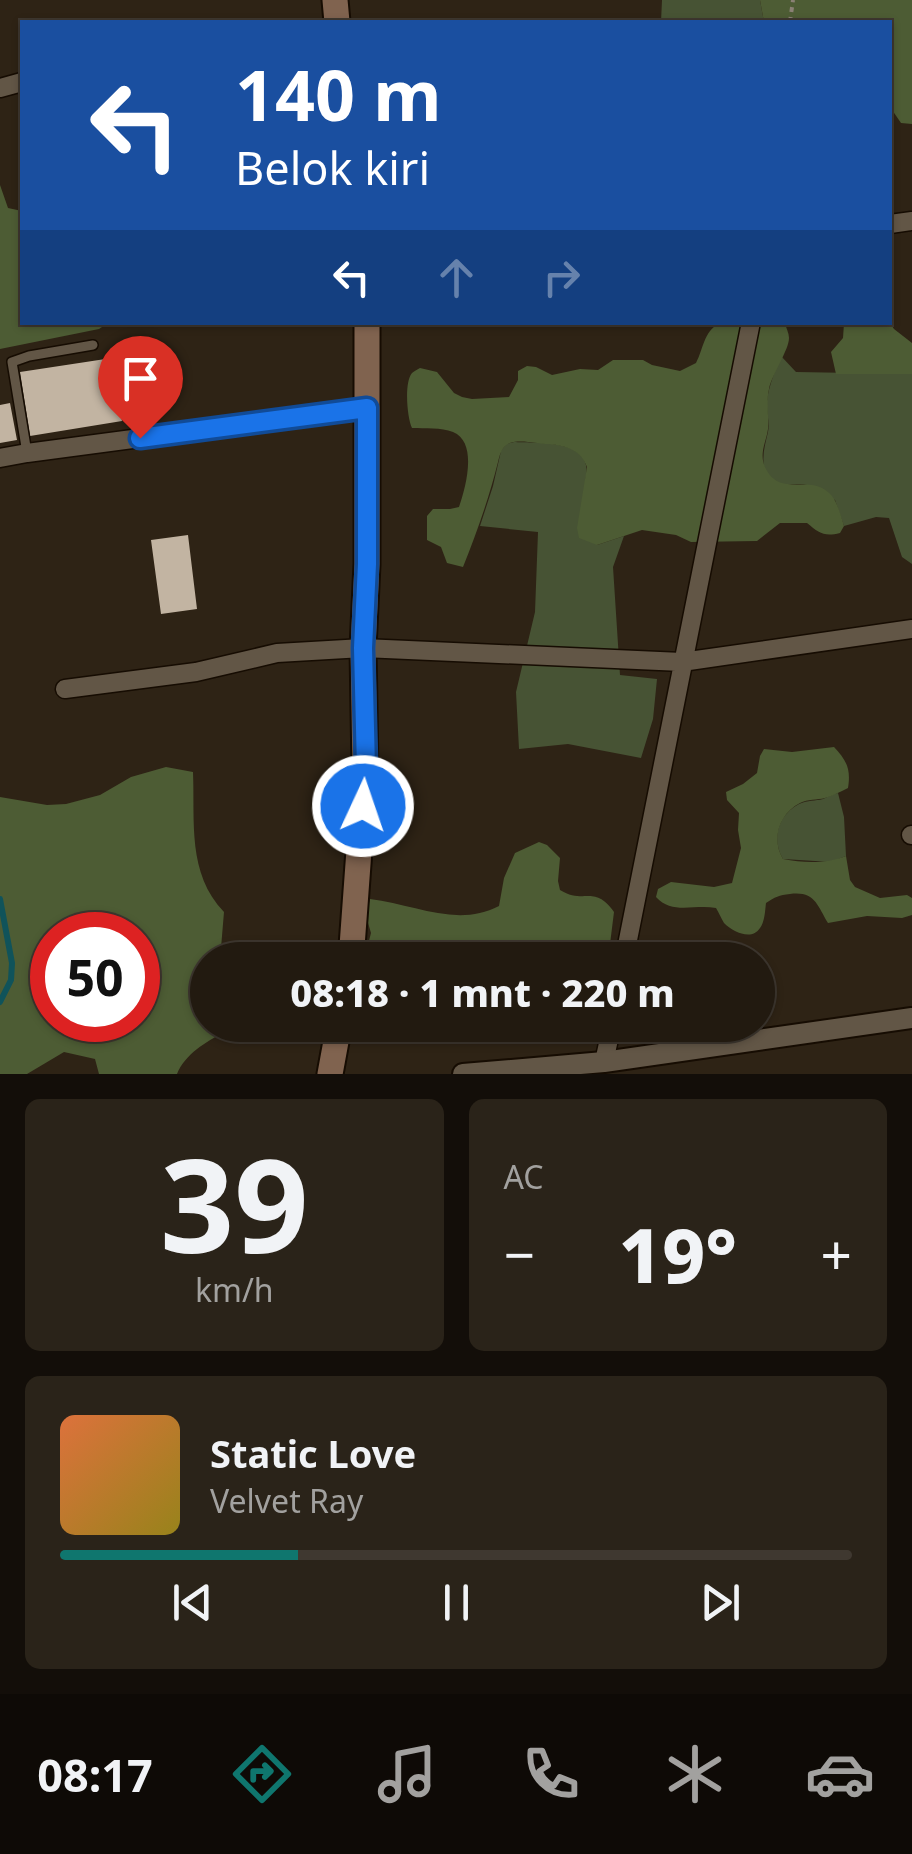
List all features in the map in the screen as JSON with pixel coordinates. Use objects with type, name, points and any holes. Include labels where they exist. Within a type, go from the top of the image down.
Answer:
[{"type":"main road","points":[[352,942],[366,768],[363,648],[370,325]]},
{"type":"main road","points":[[330,1074],[336,1042]]},
{"type":"street","points":[[628,942],[750,325]]},
{"type":"street","points":[[0,458],[367,408]]},
{"type":"street","points":[[65,689],[196,672],[276,653],[363,648],[682,662],[912,629]]},
{"type":"street","points":[[462,1074],[604,1062],[912,1018]]},
{"type":"street","points":[[604,1062],[608,1042]]},
{"type":"lane","points":[[27,453],[12,362],[93,345]]},
{"type":"green space","points":[[662,0],[760,0],[764,20],[661,20]]},
{"type":"green space","points":[[760,0],[912,0],[912,124],[901,123],[892,110],[892,20],[764,20]]},
{"type":"green space","points":[[0,185],[8,208],[20,211],[20,325],[105,325],[0,349]]},
{"type":"green space","points":[[786,325],[788,343],[769,389],[763,462],[771,477],[779,482],[815,486],[832,496],[844,526],[840,533],[822,533],[807,523],[780,523],[757,541],[691,542],[676,535],[642,530],[597,545],[579,538],[577,528],[587,467],[581,457],[562,446],[519,441],[503,448],[463,567],[447,563],[441,547],[427,540],[427,516],[433,509],[459,507],[468,455],[461,437],[453,432],[412,428],[407,392],[413,372],[420,368],[437,372],[462,397],[509,397],[518,371],[527,366],[552,375],[598,370],[613,360],[643,360],[680,371],[696,363],[712,328]]},
{"type":"green space","points":[[844,325],[891,325],[912,343],[912,374],[836,374],[831,352],[843,338]]},
{"type":"green space","points":[[781,356],[796,372],[912,374],[912,564],[902,557],[889,518],[876,517],[844,526],[835,500],[807,485],[780,484],[766,472],[763,459],[767,401]]},
{"type":"green space","points":[[514,442],[556,444],[576,451],[586,465],[586,497],[597,545],[624,536],[613,567],[620,675],[657,679],[653,719],[641,758],[568,744],[519,749],[516,692],[535,612],[538,532],[480,526],[501,451]]},
{"type":"green space","points":[[834,747],[847,766],[848,788],[793,808],[779,828],[779,851],[783,859],[807,862],[846,856],[855,887],[880,898],[907,895],[912,898],[912,915],[867,916],[828,923],[810,897],[786,894],[766,903],[762,925],[757,932],[747,935],[724,923],[716,908],[669,906],[656,897],[658,889],[671,882],[714,887],[732,883],[741,848],[739,813],[727,800],[726,792],[757,773],[764,749],[792,752]]},
{"type":"green space","points":[[166,767],[193,772],[198,864],[212,897],[224,912],[222,942],[190,942],[190,1042],[206,1042],[177,1074],[99,1074],[95,1059],[64,1052],[27,1074],[0,1074],[0,797],[47,805],[100,795],[131,777]]},
{"type":"green space","points":[[838,793],[846,856],[831,862],[783,859],[777,836],[786,814],[799,804]]},
{"type":"green space","points":[[539,842],[547,845],[560,858],[560,890],[600,899],[614,912],[610,942],[369,942],[371,933],[366,916],[370,899],[451,915],[499,906],[504,878],[515,853]]},
{"type":"building","points":[[112,358],[122,421],[30,436],[20,372]]},
{"type":"building","points":[[10,403],[17,440],[0,443],[0,405]]},
{"type":"building","points":[[188,535],[197,609],[161,614],[151,540]]},
{"type":"waterway","points":[[0,899],[12,963],[11,980],[0,1002]]},
{"type":"route","points":[[140,438],[367,408],[363,806]]}]
